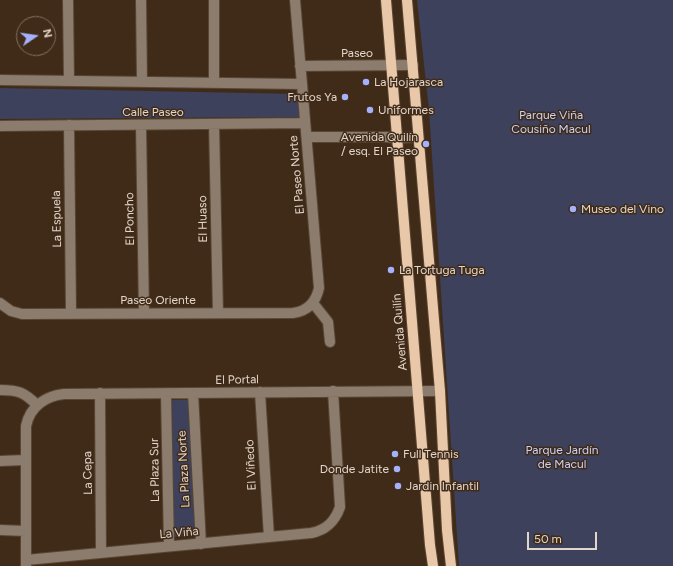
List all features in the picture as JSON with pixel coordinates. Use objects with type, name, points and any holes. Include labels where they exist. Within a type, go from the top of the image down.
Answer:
[{"type":"main road","name":"Avenida Quilín","points":[[386,0],[391,65],[391,139],[418,391],[433,566]]},
{"type":"main road","points":[[407,0],[440,391],[447,530],[451,566]]},
{"type":"street","points":[[68,0],[68,81]]},
{"type":"street","points":[[141,0],[142,82]]},
{"type":"street","points":[[214,0],[214,83]]},
{"type":"street","name":"El Paseo Norte","points":[[295,0],[319,288],[313,303]]},
{"type":"street","name":"Paseo","points":[[300,66],[413,65]]},
{"type":"street","points":[[0,80],[302,84]]},
{"type":"street","name":"Calle Paseo","points":[[0,126],[305,123]]},
{"type":"street","name":"El Huaso","points":[[214,124],[218,312]]},
{"type":"street","name":"La Espuela","points":[[70,125],[71,313]]},
{"type":"street","name":"El Poncho","points":[[141,125],[144,313]]},
{"type":"street","points":[[307,141],[418,138]]},
{"type":"street","points":[[313,303],[328,322],[330,342]]},
{"type":"street","name":"Paseo Oriente","points":[[1,304],[11,311],[22,314],[218,312],[293,313],[304,310],[313,303]]},
{"type":"street","points":[[0,390],[12,390],[23,393],[37,405],[31,412],[25,431],[26,563]]},
{"type":"street","name":"La Viña","points":[[26,563],[102,553],[317,532],[327,527],[335,518],[340,507],[334,391]]},
{"type":"street","name":"El Portal","points":[[37,405],[49,397],[57,395],[100,393],[166,394],[440,391]]},
{"type":"street","name":"El Viñedo","points":[[260,392],[269,537]]},
{"type":"street","name":"La Cepa","points":[[100,393],[102,553]]},
{"type":"street","name":"La Plaza Norte","points":[[193,393],[201,544]]},
{"type":"street","name":"La Plaza Sur","points":[[166,394],[169,546]]},
{"type":"street","points":[[0,461],[25,460]]},
{"type":"street","points":[[0,530],[26,531]]},
{"type":"green space","name":"Parque Viña Cousiño Macul","points":[[417,0],[673,0],[673,566],[459,566],[429,110]]},
{"type":"green space","points":[[0,88],[297,94],[299,117],[0,119]]},
{"type":"green space","points":[[172,400],[188,400],[195,535],[174,537]]},
{"type":"place","name":"La Hojarasca","points":[[366,82]]},
{"type":"place","name":"Frutos Ya","points":[[345,97]]},
{"type":"place","name":"Uniformes","points":[[370,110]]},
{"type":"place","name":"Avenida Quilín / esq. El Paseo","points":[[426,144]]},
{"type":"place","name":"Museo del Vino","points":[[573,209]]},
{"type":"place","name":"La Tortuga Tuga","points":[[391,270]]},
{"type":"place","name":"Full Tennis","points":[[395,454]]},
{"type":"place","name":"Donde Jatite","points":[[397,469]]},
{"type":"place","name":"Jardin Infantil","points":[[398,486]]},
{"type":"park label","name":"Parque Jardín de Macul","points":[[562,457]]}]
